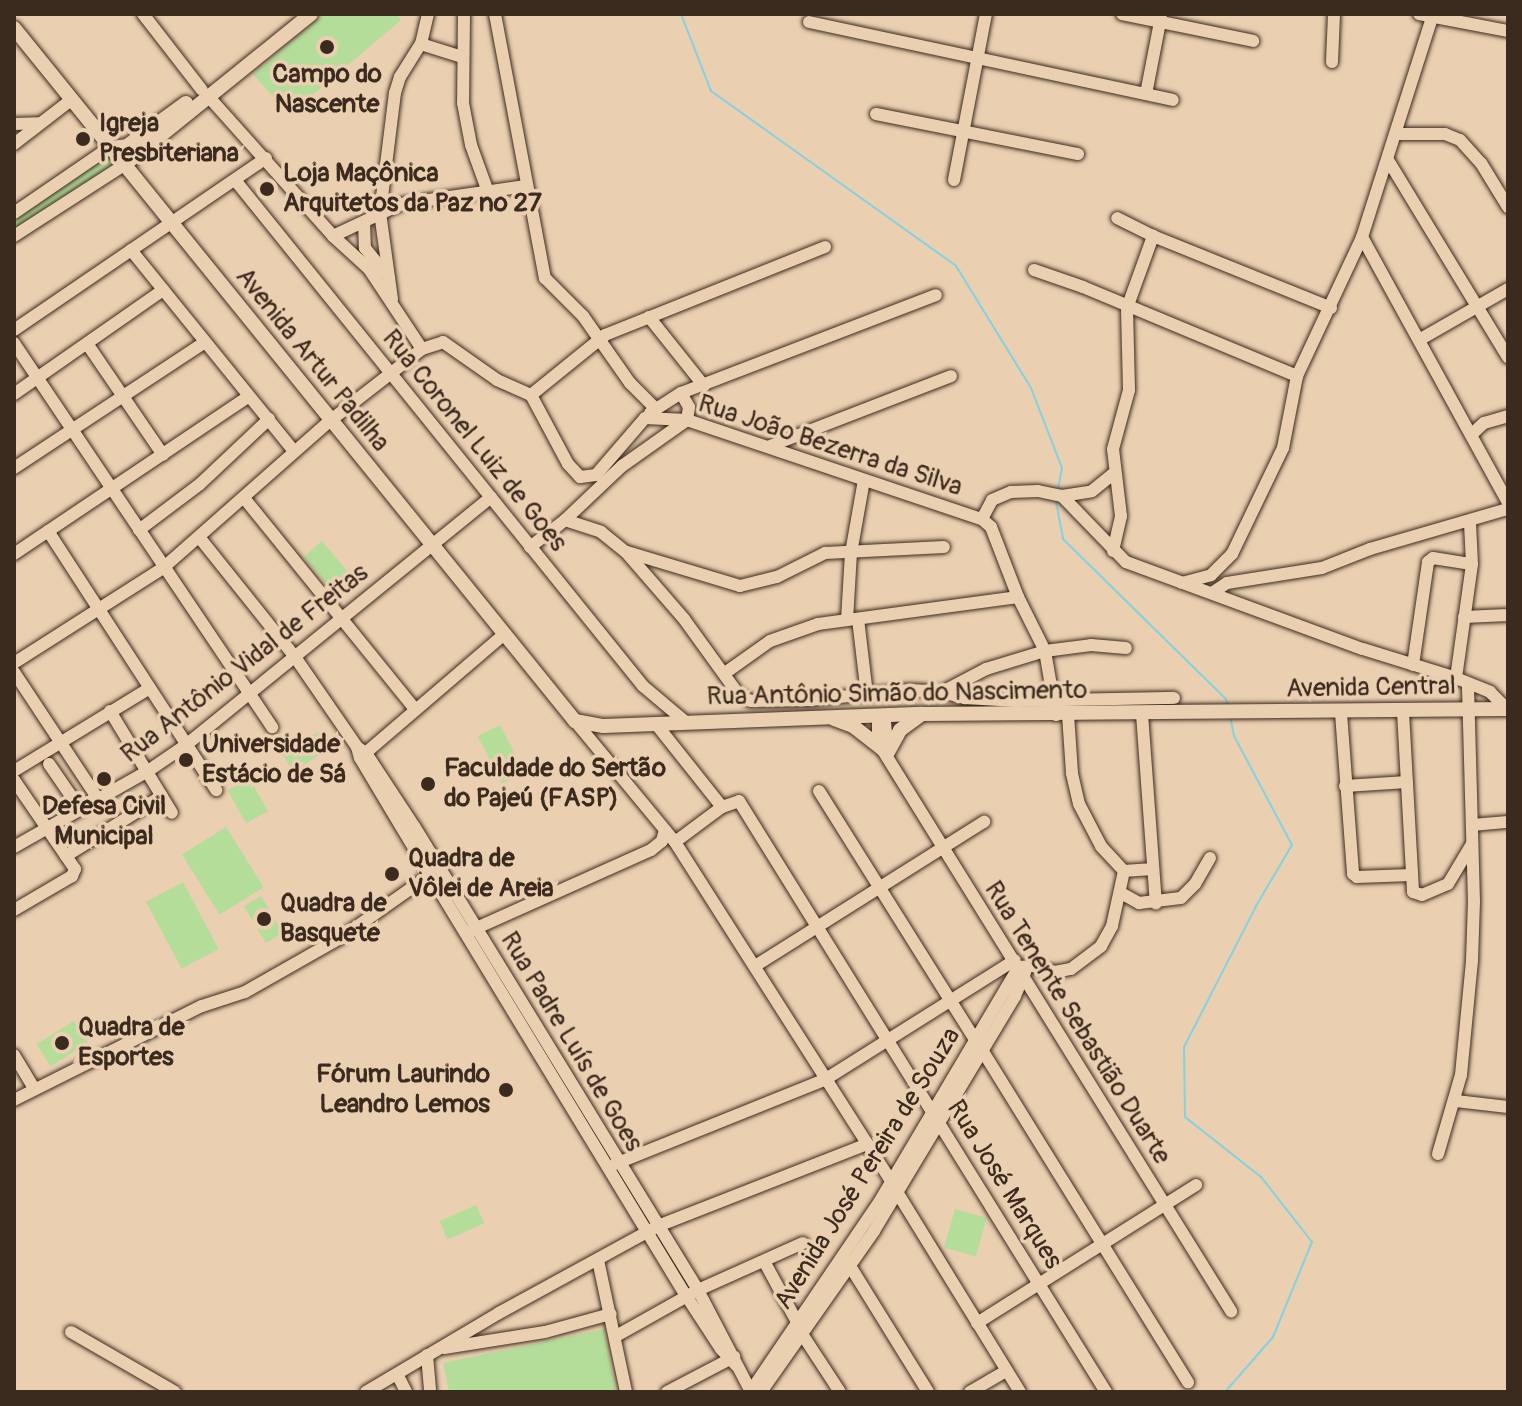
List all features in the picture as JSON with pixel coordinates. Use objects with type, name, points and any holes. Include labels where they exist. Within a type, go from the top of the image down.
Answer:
[{"type":"main road","points":[[124,165],[298,14]]},
{"type":"main road","points":[[235,69],[311,14]]},
{"type":"main road","name":"Avenida Artur Padilha","points":[[16,34],[575,721]]},
{"type":"main road","points":[[109,148],[130,145],[209,90]]},
{"type":"main road","name":"Avenida Central","points":[[1227,713],[1508,709]]},
{"type":"main road","name":"Rua Antônio Simão do Nascimento","points":[[575,721],[592,726],[1060,710],[1142,714],[1227,713]]},
{"type":"main road","points":[[830,717],[853,726],[886,753],[900,730],[922,714]]},
{"type":"street","points":[[143,14],[333,236],[369,269],[422,349]]},
{"type":"street","points":[[393,306],[380,213],[397,83],[421,44],[428,14]]},
{"type":"street","points":[[464,14],[463,103],[471,145],[488,192]]},
{"type":"street","points":[[495,14],[545,278],[583,316],[630,383],[655,408]]},
{"type":"street","points":[[954,180],[986,14]]},
{"type":"street","points":[[1122,14],[1161,18],[1253,41]]},
{"type":"street","points":[[1332,62],[1334,14]]},
{"type":"street","points":[[1182,583],[1211,575],[1243,538],[1286,439],[1297,376],[1362,237],[1396,134],[1428,15],[1508,31]]},
{"type":"street","points":[[1146,94],[1161,18]]},
{"type":"street","points":[[809,22],[1173,100]]},
{"type":"street","points":[[421,44],[462,57]]},
{"type":"street","points":[[14,144],[71,100]]},
{"type":"street","points":[[876,114],[1078,154]]},
{"type":"street","points":[[14,124],[40,123]]},
{"type":"street","points":[[1396,134],[1453,136],[1473,151],[1504,191],[1508,207]]},
{"type":"street","points":[[14,213],[109,148]]},
{"type":"street","points":[[14,330],[266,158]]},
{"type":"street","points":[[1388,160],[1508,357]]},
{"type":"street","points":[[14,236],[124,165]]},
{"type":"street","name":"Rua Coronel Luiz de Goes","points":[[235,180],[643,686],[687,723]]},
{"type":"street","points":[[333,236],[401,204],[526,186]]},
{"type":"street","points":[[1117,218],[1153,236],[1331,308]]},
{"type":"street","points":[[364,222],[365,248],[390,279]]},
{"type":"street","points":[[1113,551],[1121,516],[1113,474],[1115,436],[1129,390],[1127,308],[1153,236]]},
{"type":"street","points":[[1362,237],[1508,503]]},
{"type":"street","points":[[531,395],[599,339],[825,247]]},
{"type":"street","points":[[131,250],[294,451]]},
{"type":"street","points":[[1034,270],[1083,287],[1127,308],[1297,376]]},
{"type":"street","points":[[1419,340],[1508,289]]},
{"type":"street","points":[[14,394],[163,290]]},
{"type":"street","points":[[14,663],[163,568],[331,420],[422,349],[438,342],[452,346],[497,380],[531,395],[568,464],[585,478],[601,470],[655,408],[681,393],[936,295]]},
{"type":"street","points":[[649,317],[704,386]]},
{"type":"street","points":[[14,468],[74,432],[205,342]]},
{"type":"street","points":[[14,343],[272,727]]},
{"type":"street","points":[[88,345],[163,455]]},
{"type":"street","points":[[770,446],[951,376]]},
{"type":"street","points":[[530,547],[565,520],[622,466],[687,420],[689,407],[681,393]]},
{"type":"street","points":[[14,554],[249,396]]},
{"type":"street","points":[[1471,435],[1484,423],[1508,416]]},
{"type":"street","name":"Rua João Bezerra da Silva","points":[[645,418],[687,420],[799,455],[986,523]]},
{"type":"street","points":[[139,530],[200,484],[269,419]]},
{"type":"street","points":[[797,436],[799,455]]},
{"type":"street","points":[[1113,474],[1083,495],[1011,492],[992,500],[986,523],[1045,651],[1079,804],[1101,846],[1124,871]]},
{"type":"street","points":[[864,480],[851,553],[852,619],[867,695]]},
{"type":"street","points":[[1062,496],[1126,562],[1462,681],[1490,692],[1508,709]]},
{"type":"street","name":"Rua Antônio Vidal de Freitas","points":[[14,847],[148,771],[186,745],[491,497]]},
{"type":"street","points":[[244,498],[414,708]]},
{"type":"street","points":[[1212,593],[1227,583],[1322,568],[1370,549],[1470,523],[1508,509]]},
{"type":"street","points":[[565,520],[591,527],[626,552],[725,673],[739,695],[751,701],[909,690],[1060,710],[1174,698]]},
{"type":"street","points":[[1438,1154],[1456,1101],[1472,961],[1473,841],[1468,711],[1462,681],[1464,617],[1472,564],[1470,523]]},
{"type":"street","points":[[48,531],[216,790]]},
{"type":"street","name":"Rua Padre Luís de Goes","points":[[199,537],[295,657],[361,753],[750,1392]]},
{"type":"street","points":[[626,552],[740,586],[785,574],[820,554],[944,547]]},
{"type":"street","points":[[1413,665],[1428,562],[1433,558],[1472,564]]},
{"type":"street","points":[[725,673],[770,641],[818,624],[1018,597]]},
{"type":"street","points":[[1464,617],[1508,615]]},
{"type":"street","points":[[361,753],[503,635]]},
{"type":"street","points":[[942,692],[986,669],[1045,651],[1091,645],[1126,648]]},
{"type":"street","points":[[14,672],[62,740],[98,799]]},
{"type":"street","points":[[14,771],[150,688]]},
{"type":"street","points":[[110,711],[172,813]]},
{"type":"street","points":[[1403,712],[1413,892],[1419,895],[1448,884],[1473,841]]},
{"type":"street","points":[[1341,713],[1353,874],[1357,877],[1411,875]]},
{"type":"street","points":[[1142,714],[1156,903]]},
{"type":"street","name":"Rua Tenente Sebastião Duarte","points":[[878,715],[878,739],[886,753],[1231,1311]]},
{"type":"street","points":[[575,721],[675,842],[1020,1392]]},
{"type":"street","points":[[656,724],[722,807],[675,842]]},
{"type":"street","name":"Rua Padre Luís de Goes","points":[[361,753],[430,875],[471,931]]},
{"type":"street","points":[[49,764],[80,809]]},
{"type":"street","points":[[14,780],[75,869],[72,876],[14,910]]},
{"type":"street","points":[[1345,786],[1407,782]]},
{"type":"street","points":[[819,791],[1188,1382]]},
{"type":"street","points":[[66,856],[162,796]]},
{"type":"street","name":"Rua José Marques","points":[[722,807],[735,799],[818,924],[1106,1392]]},
{"type":"street","points":[[755,966],[984,822]]},
{"type":"street","points":[[1472,825],[1508,822]]},
{"type":"street","points":[[471,931],[651,850],[662,841],[665,830]]},
{"type":"street","points":[[1121,893],[1134,902],[1156,903],[1181,898],[1189,892],[1210,858]]},
{"type":"street","points":[[1124,871],[1153,869]]},
{"type":"street","points":[[614,1165],[826,1079],[951,999],[1021,968],[1063,972],[1101,946],[1112,926],[1124,871]]},
{"type":"street","points":[[14,1100],[148,1036],[202,1006],[245,992],[342,937],[430,875]]},
{"type":"street","name":"Avenida José Pereira de Souza","points":[[750,1392],[850,1266],[1021,968]]},
{"type":"street","points":[[14,1055],[34,1088]]},
{"type":"street","points":[[1456,1101],[1508,1107]]},
{"type":"street","points":[[366,1392],[653,1229],[867,1144]]},
{"type":"street","points":[[977,1323],[1196,1185]]},
{"type":"street","name":"Avenida José Pereira de Souza","points":[[761,1392],[894,1187]]},
{"type":"street","points":[[616,1336],[692,1294],[803,1243]]},
{"type":"street","points":[[598,1260],[626,1392]]},
{"type":"street","points":[[764,1261],[800,1328],[840,1392]]},
{"type":"street","points":[[850,1266],[928,1392]]},
{"type":"street","points":[[432,1352],[545,1332],[611,1314]]},
{"type":"street","points":[[71,1332],[175,1392]]},
{"type":"street","points":[[430,1392],[432,1352]]},
{"type":"street","points":[[667,1392],[733,1360]]},
{"type":"street","points":[[970,1392],[1006,1371]]},
{"type":"street","points":[[397,1374],[406,1392]]},
{"type":"green space","name":"Campo do Nascente","points":[[324,14],[396,14],[401,20],[289,115],[253,74]]},
{"type":"green space","points":[[107,153],[116,164],[14,229],[14,218]]},
{"type":"green space","points":[[322,541],[351,575],[333,591],[304,556]]},
{"type":"green space","points":[[500,725],[524,772],[502,784],[478,736]]},
{"type":"green space","points":[[318,732],[329,749],[294,772],[283,755]]},
{"type":"green space","points":[[249,778],[268,811],[246,823],[227,790]]},
{"type":"green space","points":[[226,827],[264,887],[220,915],[182,855]]},
{"type":"green space","points":[[183,882],[219,949],[182,969],[146,902]]},
{"type":"green space","name":"Quadra de Basquete","points":[[261,896],[283,933],[266,943],[244,906]]},
{"type":"green space","name":"Quadra de Esportes","points":[[74,1021],[88,1043],[50,1066],[37,1044]]},
{"type":"green space","points":[[476,1205],[484,1223],[448,1240],[439,1221]]},
{"type":"green space","points":[[955,1209],[987,1218],[976,1257],[944,1247]]},
{"type":"green space","points":[[604,1329],[616,1392],[449,1392],[443,1363]]},
{"type":"waterway","points":[[681,14],[711,91],[956,266],[1031,388],[1062,468],[1058,488]]},
{"type":"waterway","points":[[1056,502],[1063,539],[1226,699],[1228,706]]},
{"type":"waterway","points":[[1225,1392],[1273,1337],[1312,1242],[1261,1177],[1185,1117],[1184,1047],[1256,906],[1292,845],[1234,736],[1230,716]]},
{"type":"place","name":"Campo do Nascente","points":[[327,47]]},
{"type":"place","name":"Igreja Presbiteriana","points":[[83,139]]},
{"type":"place","name":"Loja Maçônica Arquitetos da Paz nº 27","points":[[267,189]]},
{"type":"place","name":"Universidade Estácio de Sá","points":[[186,760]]},
{"type":"place","name":"Defesa Civil Municipal","points":[[104,779]]},
{"type":"place","name":"Faculdade do Sertão do Pajeú (FASP)","points":[[428,784]]},
{"type":"place","name":"Quadra de Vôlei de Areia","points":[[392,874]]},
{"type":"place","name":"Quadra de Basquete","points":[[264,919]]},
{"type":"place","name":"Quadra de Esportes","points":[[62,1043]]},
{"type":"place","name":"Fórum Laurindo Leandro Lemos","points":[[506,1090]]}]
